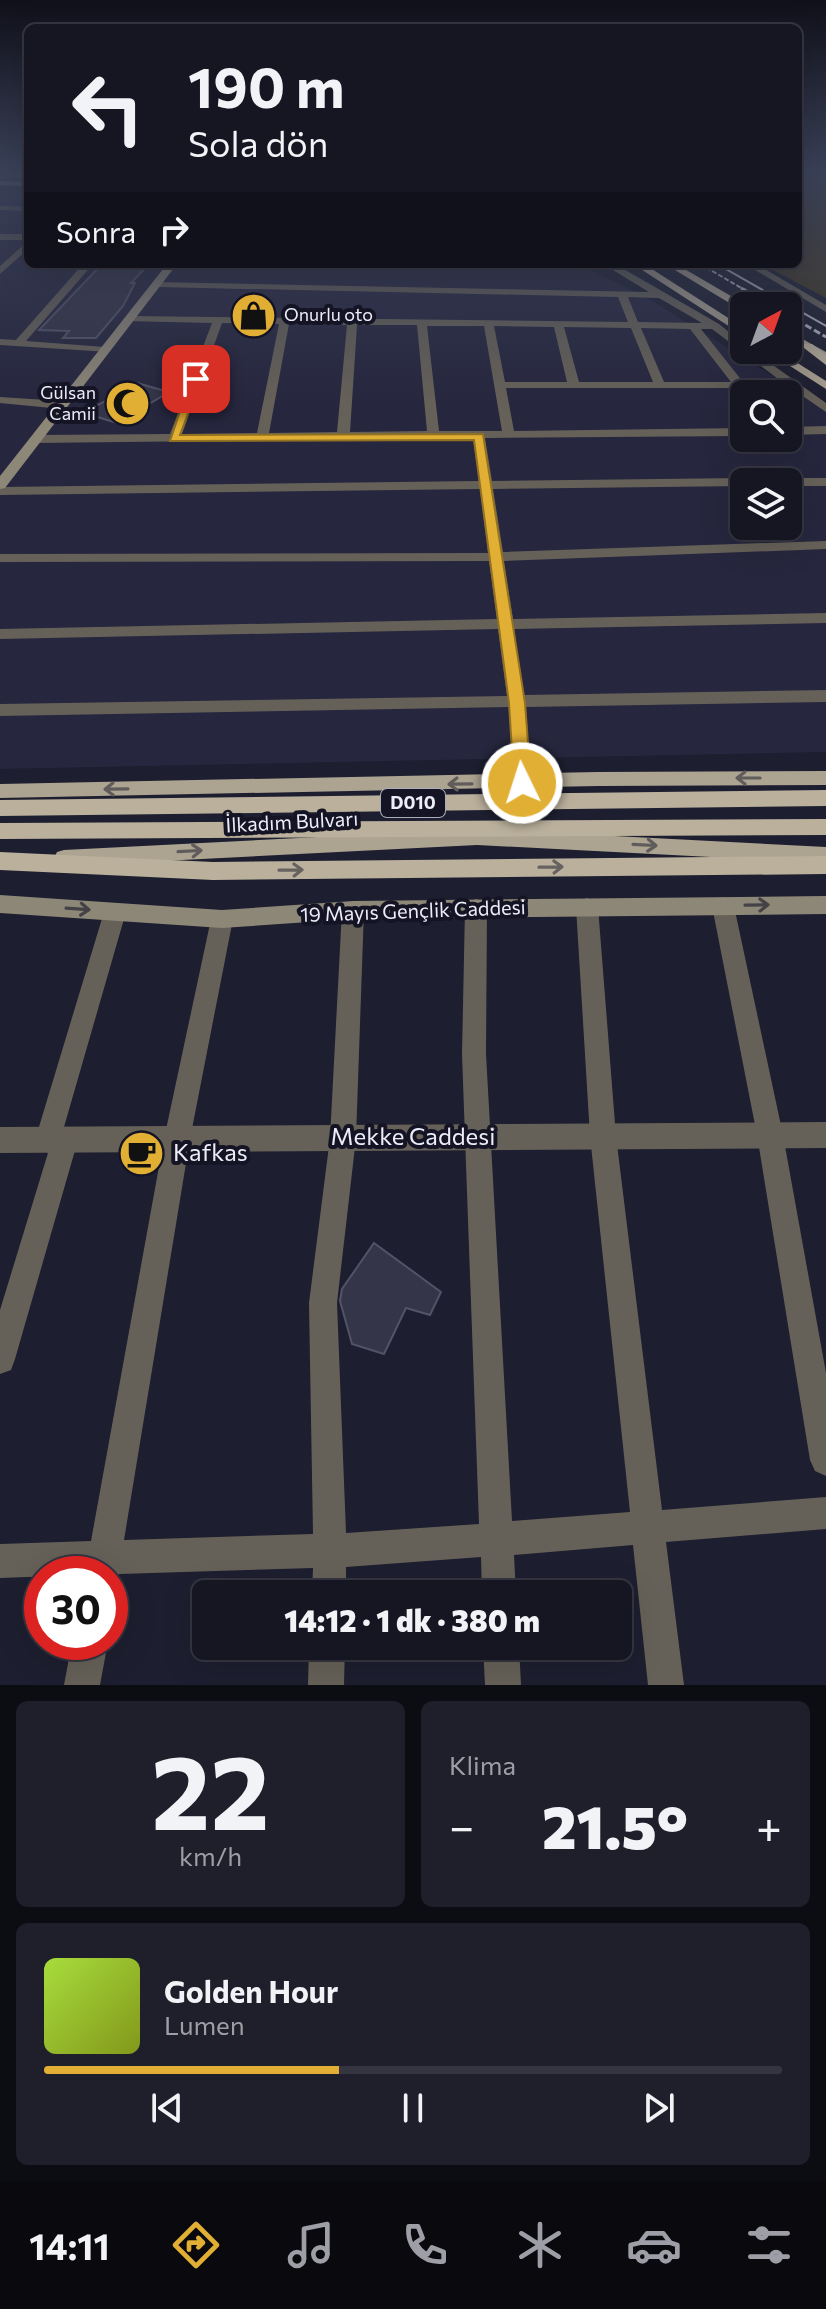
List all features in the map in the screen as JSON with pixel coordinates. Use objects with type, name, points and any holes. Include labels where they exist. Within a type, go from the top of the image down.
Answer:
[{"type":"highway","points":[[808,346],[826,359]]},
{"type":"highway","name":"İlkadım Bulvarı","points":[[0,808],[826,798]]},
{"type":"highway","name":"İlkadım Bulvarı","points":[[0,831],[826,827]]},
{"type":"highway","points":[[0,861],[213,871],[826,865]]},
{"type":"main road","points":[[0,488],[7,466],[35,439],[169,268]]},
{"type":"main road","points":[[644,268],[730,324]]},
{"type":"main road","points":[[677,268],[730,300]]},
{"type":"main road","points":[[802,342],[808,346]]},
{"type":"main road","points":[[792,364],[826,386]]},
{"type":"main road","name":"İlkadım Bulvarı","points":[[0,791],[522,783],[598,779],[826,778]]},
{"type":"main road","name":"İlkadım Bulvarı","points":[[0,861],[477,837],[826,855]]},
{"type":"main road","name":"19 Mayıs Gençlik Caddesi","points":[[0,904],[222,919],[353,910],[826,905]]},
{"type":"street","points":[[0,271],[21,251]]},
{"type":"street","points":[[18,344],[84,268]]},
{"type":"street","points":[[615,268],[715,326],[730,338]]},
{"type":"street","points":[[757,268],[826,309]]},
{"type":"street","points":[[157,284],[664,295]]},
{"type":"street","points":[[622,295],[660,385]]},
{"type":"street","points":[[130,319],[715,326]]},
{"type":"street","points":[[174,439],[218,320]]},
{"type":"street","points":[[262,438],[285,321]]},
{"type":"street","points":[[343,438],[352,322]]},
{"type":"street","points":[[422,323],[434,437]]},
{"type":"street","points":[[488,323],[509,436]]},
{"type":"street","points":[[558,324],[574,385]]},
{"type":"street","points":[[693,326],[736,380]]},
{"type":"street","points":[[0,342],[105,350]]},
{"type":"street","points":[[763,364],[784,380]]},
{"type":"street","points":[[499,385],[730,385]]},
{"type":"street","points":[[802,392],[826,408]]},
{"type":"street","points":[[0,400],[62,405]]},
{"type":"street","points":[[802,431],[826,430]]},
{"type":"street","points":[[35,439],[730,432]]},
{"type":"street","points":[[479,437],[517,703],[522,783]]},
{"type":"street","points":[[0,488],[730,482]]},
{"type":"street","points":[[802,482],[826,482]]},
{"type":"street","points":[[0,558],[496,557],[826,545]]},
{"type":"street","points":[[0,634],[826,618]]},
{"type":"street","points":[[0,710],[826,696]]},
{"type":"street","points":[[723,906],[770,1135],[826,1460]]},
{"type":"street","points":[[587,907],[603,1136],[666,1685]]},
{"type":"street","points":[[476,908],[474,1054],[498,1580]]},
{"type":"street","points":[[329,1580],[323,1303],[343,1138],[353,910]]},
{"type":"street","points":[[0,1359],[115,912]]},
{"type":"street","points":[[105,1556],[177,1139],[222,919]]},
{"type":"street","name":"Mekke Caddesi","points":[[0,1140],[826,1135]]},
{"type":"street","points":[[128,1564],[826,1513]]},
{"type":"street","points":[[0,1561],[24,1562]]},
{"type":"street","points":[[82,1685],[87,1660]]},
{"type":"street","points":[[326,1685],[327,1660]]},
{"type":"street","points":[[502,1660],[503,1685]]},
{"type":"shaded area","points":[[0,251],[24,251],[24,268],[586,268],[646,297],[730,349],[730,364],[754,364],[779,380],[730,380],[730,452],[802,452],[802,394],[826,409],[826,752],[0,769]]},
{"type":"shaded area","points":[[802,251],[826,251],[826,298],[770,268],[802,268]]},
{"type":"building","points":[[98,268],[145,268],[131,283],[135,283],[123,306],[96,338],[63,338],[69,331],[39,330]]},
{"type":"building","name":"Gülsan Camii","points":[[137,383],[169,392],[117,423],[84,413]]},
{"type":"building","points":[[374,1243],[441,1292],[430,1315],[406,1308],[384,1354],[352,1344],[340,1301],[342,1289]]},
{"type":"tram line","points":[[724,268],[826,326]]},
{"type":"railway","points":[[707,268],[745,290]]},
{"type":"railway","points":[[741,288],[748,292]]},
{"type":"railway","points":[[802,323],[826,337]]},
{"type":"place","name":"Onurlu oto","points":[[253,315]]},
{"type":"place","name":"Gülsan Camii","points":[[127,403]]},
{"type":"place","name":"Kafkas","points":[[142,1153]]},
{"type":"route","points":[[196,379],[174,439],[479,437],[517,703],[522,783]]}]
